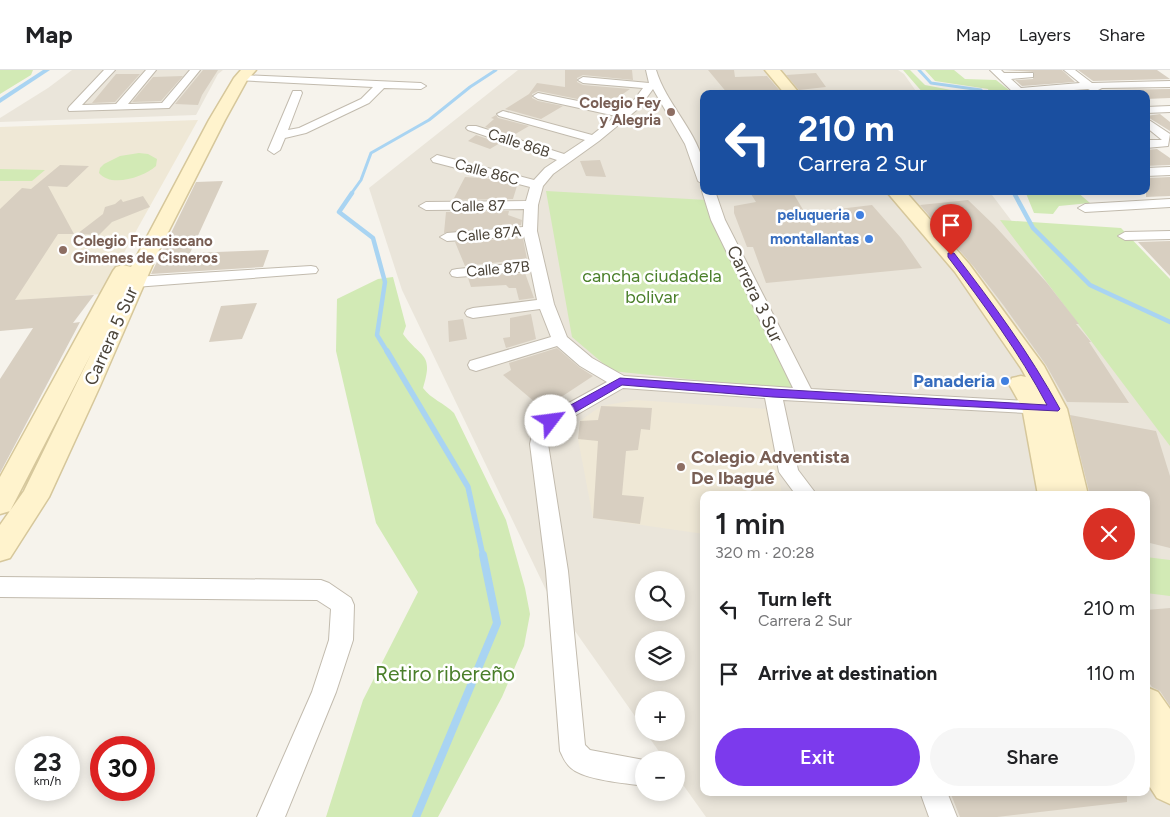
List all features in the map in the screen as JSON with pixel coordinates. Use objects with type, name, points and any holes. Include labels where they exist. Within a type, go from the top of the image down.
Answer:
[{"type":"street","points":[[110,70],[73,109],[165,106],[195,70]]},
{"type":"street","points":[[119,108],[152,70]]},
{"type":"street","points":[[651,70],[652,85],[690,144],[700,170]]},
{"type":"street","points":[[772,70],[799,90]]},
{"type":"street","points":[[790,70],[800,90]]},
{"type":"street","points":[[1069,70],[1090,86],[1101,90],[1142,84],[1170,84]]},
{"type":"street","points":[[241,72],[387,85],[421,86]]},
{"type":"street","name":"Carrera 5 Sur","points":[[0,549],[35,497],[92,378],[149,250],[241,72]]},
{"type":"street","name":"Carrera 5 Sur","points":[[0,503],[226,77],[241,72]]},
{"type":"street","points":[[998,73],[1029,76]]},
{"type":"street","points":[[998,73],[1019,90]]},
{"type":"street","points":[[1127,75],[1142,84]]},
{"type":"street","points":[[583,80],[652,85]]},
{"type":"street","points":[[280,135],[302,131],[372,97],[383,94],[387,85]]},
{"type":"street","points":[[652,85],[635,106],[594,139],[549,171],[533,195],[530,231],[546,304],[560,340],[586,362],[620,382],[805,395],[1044,408]]},
{"type":"street","points":[[1044,90],[1090,86]]},
{"type":"street","points":[[274,150],[297,92]]},
{"type":"street","points":[[538,96],[625,114]]},
{"type":"street","points":[[1150,110],[1170,109]]},
{"type":"street","points":[[503,114],[594,139]]},
{"type":"street","points":[[1150,124],[1163,122]]},
{"type":"street","points":[[1150,127],[1168,143]]},
{"type":"street","name":"Calle 86B","points":[[472,128],[566,159]]},
{"type":"street","points":[[1150,144],[1168,143]]},
{"type":"street","name":"Calle 86C","points":[[437,159],[533,195]]},
{"type":"street","points":[[1150,172],[1170,171]]},
{"type":"street","name":"Calle 87","points":[[426,206],[533,195]]},
{"type":"street","name":"Carrera 3 Sur","points":[[709,195],[718,220],[805,395]]},
{"type":"street","points":[[881,195],[965,286],[993,338],[1044,408],[1073,491]]},
{"type":"street","points":[[898,195],[962,268],[965,286]]},
{"type":"street","points":[[1084,208],[1170,203]]},
{"type":"street","name":"Calle 87A","points":[[447,238],[530,231]]},
{"type":"street","points":[[1125,236],[1170,235]]},
{"type":"street","name":"Calle 87B","points":[[457,273],[538,266]]},
{"type":"street","points":[[135,282],[311,270]]},
{"type":"street","points":[[473,313],[546,304]]},
{"type":"street","points":[[476,365],[560,340]]},
{"type":"street","points":[[620,382],[551,421],[542,431],[539,444],[557,571],[574,751],[581,760],[635,771]]},
{"type":"street","points":[[773,393],[790,472],[804,491]]},
{"type":"street","points":[[1044,408],[1052,491]]},
{"type":"street","points":[[0,587],[322,590],[343,605],[341,640],[324,692],[271,817]]},
{"type":"street","points":[[1150,717],[1163,761]]},
{"type":"street","points":[[935,796],[944,817]]},
{"type":"shaded area","points":[[72,70],[223,70],[218,74],[196,115],[0,122],[0,118],[48,88]]},
{"type":"shaded area","points":[[518,70],[898,70],[904,74],[915,90],[700,90],[700,195],[992,195],[1170,432],[1170,817],[706,817],[685,788],[685,751],[659,751],[652,741],[685,741],[685,691],[635,691],[635,716],[546,590],[402,290],[369,188]]},
{"type":"shaded area","name":"Colegio Franciscano Gimenes de Cisneros","points":[[198,120],[101,294],[0,303],[0,127]]},
{"type":"shaded area","name":"Colegio Adventista De Ibagué","points":[[636,400],[768,409],[781,491],[700,491],[700,533],[593,518],[578,439],[580,421],[601,406]]},
{"type":"green space","points":[[0,70],[33,70],[31,75],[0,94]]},
{"type":"green space","points":[[903,70],[910,70],[925,85],[951,90],[920,90]]},
{"type":"green space","points":[[925,70],[954,70],[965,79],[996,80],[1009,90],[988,90],[935,81]]},
{"type":"green space","points":[[139,153],[148,154],[157,159],[156,166],[144,174],[128,179],[111,180],[99,173],[100,168],[104,164],[120,156]]},
{"type":"green space","points":[[0,169],[45,170],[32,181],[0,181]]},
{"type":"green space","name":"cancha ciudadela bolivar","points":[[546,191],[707,200],[799,391],[612,371],[572,337]]},
{"type":"green space","points":[[1027,195],[1081,195],[1090,203],[1059,206],[1053,214],[1034,213]]},
{"type":"green space","points":[[1000,220],[1121,228],[1170,279],[1170,446]]},
{"type":"green space","name":"Retiro ribereño","points":[[393,277],[406,326],[403,334],[424,357],[426,362],[427,368],[423,388],[454,413],[506,520],[525,588],[530,614],[524,646],[502,697],[438,817],[326,817],[363,700],[418,592],[376,523],[336,351],[337,299],[378,279]]},
{"type":"green space","points":[[1150,558],[1170,560],[1170,596],[1150,594]]},
{"type":"water","points":[[43,70],[50,70],[0,103],[0,98]]},
{"type":"building","points":[[203,70],[218,70],[198,105],[175,104]]},
{"type":"building","points":[[565,70],[632,70],[633,80],[583,75],[577,78],[577,82],[583,85],[630,89],[607,105],[538,91],[532,94],[532,98],[563,106],[541,119],[505,109],[529,94],[537,83],[565,87]]},
{"type":"building","points":[[708,70],[734,70],[735,77],[767,76],[779,90],[725,90]]},
{"type":"building","points":[[1004,70],[1062,70],[1075,82],[1022,86],[1015,80],[1033,79],[1034,72]]},
{"type":"building","points":[[1078,70],[1157,70],[1170,79],[1093,81]]},
{"type":"building","points":[[816,73],[826,87],[799,90],[786,75]]},
{"type":"building","points":[[116,74],[140,74],[115,102],[92,103]]},
{"type":"building","points":[[183,76],[161,101],[132,102],[153,77]]},
{"type":"building","points":[[1170,89],[1170,98],[1150,99],[1150,90],[1102,90]]},
{"type":"building","points":[[1160,114],[1170,122],[1170,131],[1150,118],[1150,115]]},
{"type":"building","points":[[496,115],[498,118],[529,126],[512,136],[485,127],[494,119],[491,118]]},
{"type":"building","points":[[476,135],[500,143],[490,149],[468,141]]},
{"type":"building","points":[[1157,149],[1170,158],[1170,165],[1150,166],[1150,150]]},
{"type":"building","points":[[600,160],[606,177],[586,176],[580,161]]},
{"type":"building","points":[[60,165],[89,166],[67,187],[48,186],[74,234],[58,234],[15,300],[94,295],[73,323],[80,322],[0,473],[0,379],[33,328],[0,331],[0,209],[22,188],[31,189]]},
{"type":"building","points":[[465,177],[492,179],[517,186],[513,199],[453,200]]},
{"type":"building","points":[[1170,177],[1170,196],[1146,197],[1146,195],[1150,195],[1150,178]]},
{"type":"building","points":[[223,181],[190,253],[269,250],[263,267],[151,274],[196,182]]},
{"type":"building","points":[[752,195],[794,195],[805,213],[872,205],[901,238],[922,268],[766,283],[753,247],[747,247],[734,213],[734,206],[756,202]]},
{"type":"building","points":[[143,196],[150,207],[112,222],[99,235],[77,234],[103,214],[105,207],[115,204],[121,199],[123,202]]},
{"type":"building","points":[[968,200],[994,225],[1047,283],[1079,324],[1076,324],[1091,342],[1089,342],[1129,403],[1067,402],[1046,365],[1004,306],[974,267],[920,205]]},
{"type":"building","points":[[509,211],[508,215],[522,220],[521,225],[444,233],[446,212]]},
{"type":"building","points":[[523,238],[527,259],[465,266],[455,242]]},
{"type":"building","points":[[1170,241],[1170,276],[1138,242]]},
{"type":"building","points":[[525,273],[534,298],[519,300],[516,288],[509,288],[506,285],[471,287],[468,278]]},
{"type":"building","points":[[257,303],[242,339],[209,342],[221,306]]},
{"type":"building","points":[[531,314],[536,339],[506,348],[503,338],[510,337],[510,318]]},
{"type":"building","points":[[463,319],[467,339],[449,342],[448,321]]},
{"type":"building","points":[[557,348],[593,376],[543,409],[503,375],[511,370],[509,363]]},
{"type":"building","points":[[601,406],[652,408],[650,430],[641,429],[638,450],[626,451],[622,495],[644,497],[640,524],[593,518],[598,441],[578,439],[580,421],[598,420]]},
{"type":"building","points":[[1070,415],[1156,431],[1170,476],[1170,548],[1150,543],[1150,491],[1089,491]]},
{"type":"building","points":[[1170,608],[1170,706],[1160,691],[1150,684],[1150,610]]},
{"type":"building","points":[[952,796],[1127,796],[1127,802],[997,817],[960,817]]},
{"type":"waterway","points":[[351,194],[361,180],[371,153],[429,120],[470,87],[496,70]]},
{"type":"waterway","points":[[919,70],[931,83],[981,90]]},
{"type":"waterway","points":[[352,193],[339,212],[373,238],[385,282],[377,335],[388,353]]},
{"type":"waterway","points":[[1015,195],[1033,228],[1090,285],[1170,322]]},
{"type":"waterway","points":[[387,351],[468,487],[483,556]]},
{"type":"waterway","points":[[416,817],[497,623],[483,555]]},
{"type":"place","name":"Colegio Fey y Alegria","points":[[671,112]]},
{"type":"place","name":"peluqueria","points":[[860,215]]},
{"type":"place","name":"montallantas","points":[[869,239]]},
{"type":"place","name":"Colegio Franciscano Gimenes de Cisneros","points":[[63,250]]},
{"type":"place","name":"Panaderia","points":[[1005,381]]},
{"type":"place","name":"Colegio Adventista De Ibagué","points":[[681,467]]},
{"type":"route","points":[[551,421],[620,382],[1054,409],[1032,366],[951,255]]}]
